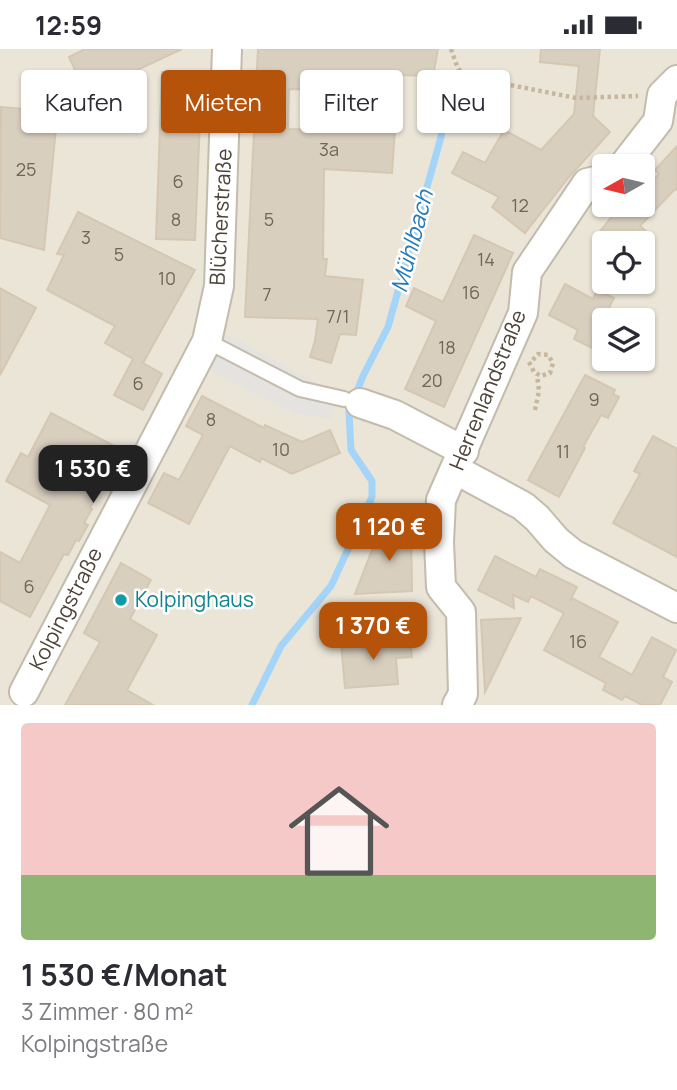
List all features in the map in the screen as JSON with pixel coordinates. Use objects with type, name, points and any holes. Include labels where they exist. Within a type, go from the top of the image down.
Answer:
[{"type":"street","name":"Blücherstraße","points":[[207,341],[219,286],[227,49]]},
{"type":"street","points":[[632,154],[658,121],[670,87]]},
{"type":"street","name":"Herrenlandstraße","points":[[457,705],[463,694],[461,612],[441,587],[441,500],[519,357],[527,272],[587,183],[592,182]]},
{"type":"street","name":"Kolpingstraße","points":[[24,692],[207,341]]},
{"type":"street","points":[[352,401],[395,415],[523,506],[555,540],[573,554],[677,608]]},
{"type":"lane","points":[[207,341],[300,389],[352,401]]},
{"type":"path","points":[[451,49],[458,69],[467,75],[576,98],[670,87]]},
{"type":"path","points":[[548,355],[553,363],[550,373],[541,376],[537,374],[519,357],[548,355]]},
{"type":"path","points":[[535,410],[537,374]]},
{"type":"shaded area","points":[[0,49],[677,49],[677,705],[0,705]]},
{"type":"shaded area","points":[[225,335],[330,391],[335,403],[331,419],[296,414],[205,369]]},
{"type":"building","points":[[85,49],[182,49],[137,70],[75,70],[69,57]]},
{"type":"building","points":[[258,49],[438,49],[434,70],[417,70],[417,76],[403,75],[403,70],[300,70],[300,89],[289,89],[288,129],[300,129],[300,133],[395,133],[392,173],[324,169],[323,259],[327,259],[325,276],[363,280],[356,335],[340,334],[331,363],[310,357],[318,319],[245,317],[254,133],[286,133],[286,70],[257,70]]},
{"type":"building","points":[[541,49],[600,49],[593,116],[610,132],[569,177],[525,233],[492,207],[499,197],[452,173],[463,152],[485,163],[502,133],[510,133],[541,150],[574,114],[579,66],[540,62]]},
{"type":"building","points":[[161,100],[161,133],[199,133],[195,240],[156,239]]},
{"type":"building","points":[[1,107],[21,109],[21,133],[56,133],[44,250],[0,238]]},
{"type":"building","points":[[677,146],[677,190],[655,210],[655,178],[659,174],[655,170]]},
{"type":"building","points":[[78,212],[195,270],[143,363],[162,374],[143,410],[114,395],[133,359],[105,343],[115,326],[47,290],[64,255],[57,254]]},
{"type":"building","points":[[611,217],[649,217],[640,226],[646,231],[600,231]]},
{"type":"building","points":[[474,235],[513,253],[444,407],[405,389],[436,321],[406,306],[414,288],[443,302]]},
{"type":"building","points":[[565,284],[593,299],[595,294],[606,294],[614,298],[609,308],[592,308],[592,348],[574,339],[578,330],[549,315]]},
{"type":"building","points":[[0,288],[36,308],[0,375]]},
{"type":"building","points":[[585,375],[615,390],[613,394],[619,397],[608,418],[601,415],[559,497],[528,480]]},
{"type":"building","points":[[202,396],[264,428],[265,425],[302,442],[330,430],[340,453],[292,474],[261,458],[260,462],[230,446],[189,524],[148,503],[164,473],[179,480],[203,435],[186,426]]},
{"type":"building","points":[[51,413],[120,449],[90,508],[92,509],[84,523],[88,525],[68,555],[64,554],[30,617],[0,601],[0,552],[20,563],[50,505],[6,481],[21,453],[28,457]]},
{"type":"building","points":[[653,436],[677,449],[677,557],[613,523],[640,474],[634,471]]},
{"type":"building","points":[[411,526],[412,591],[355,594],[381,527]]},
{"type":"building","points":[[495,556],[536,577],[540,569],[577,587],[570,601],[572,598],[618,622],[599,657],[632,675],[652,637],[676,650],[663,677],[672,682],[660,705],[642,705],[625,696],[622,700],[603,690],[606,683],[544,650],[564,613],[531,596],[528,602],[513,595],[514,608],[478,590]]},
{"type":"building","points":[[121,563],[151,580],[130,619],[157,635],[127,690],[153,705],[65,705],[100,642],[84,633]]},
{"type":"building","points":[[521,618],[485,692],[481,620]]},
{"type":"building","points":[[410,638],[412,657],[396,658],[398,684],[345,688],[341,643]]},
{"type":"waterway","name":"Mühlbach","points":[[252,705],[281,646],[331,586],[372,497],[372,481],[351,450],[349,412],[363,376],[388,327],[442,133]]},
{"type":"place","name":"Kolpinghaus","points":[[121,600]]}]
